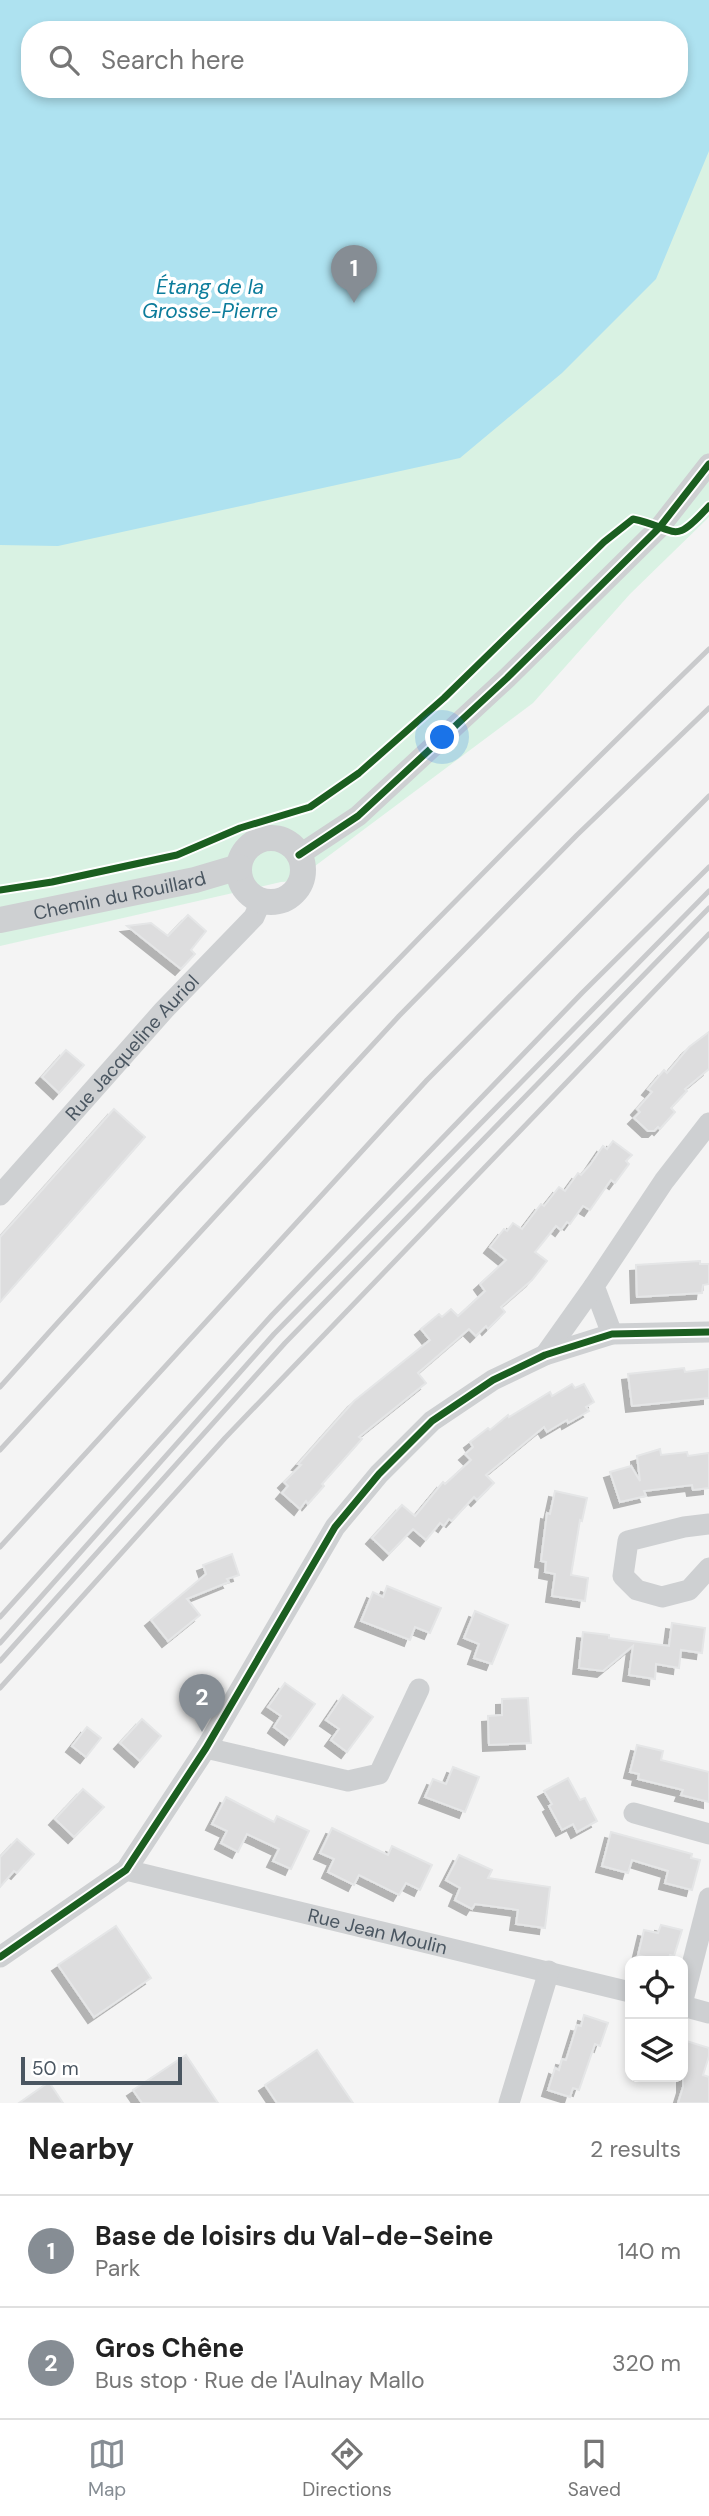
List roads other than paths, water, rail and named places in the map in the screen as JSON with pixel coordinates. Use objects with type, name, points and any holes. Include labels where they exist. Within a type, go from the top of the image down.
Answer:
[{"type":"street","points":[[299,855],[358,816],[507,678],[659,528],[709,464]]},
{"type":"street","points":[[263,839],[282,840],[293,846],[299,855],[303,870],[296,890],[281,901],[261,901],[249,894],[240,882],[239,867],[246,849],[263,839]]},
{"type":"street","name":"Chemin du Rouillard","points":[[0,920],[195,880],[239,867]]},
{"type":"street","name":"Rue Jacqueline Auriol","points":[[0,1195],[164,1010],[254,917],[261,901]]},
{"type":"street","points":[[545,1355],[664,1181],[709,1123]]},
{"type":"street","points":[[594,1286],[612,1334]]},
{"type":"street","points":[[0,1957],[126,1870],[206,1748],[335,1527],[379,1474],[432,1421],[494,1380],[545,1355],[612,1334],[709,1332]]},
{"type":"street","points":[[709,1524],[684,1527],[628,1541],[623,1576],[637,1590],[662,1597],[690,1590],[709,1568]]},
{"type":"street","points":[[206,1748],[348,1781],[379,1774],[419,1689]]},
{"type":"street","points":[[634,1812],[709,1834]]},
{"type":"street","name":"Rue Jean Moulin","points":[[126,1870],[625,1991]]},
{"type":"street","points":[[688,1980],[709,1898]]},
{"type":"street","points":[[509,2103],[549,1971]]},
{"type":"street","points":[[688,2007],[709,2013]]},
{"type":"water","name":"Étang de la Grosse-Pierre","points":[[0,0],[709,0],[709,151],[656,279],[562,373],[460,458],[58,546],[0,545]]},
{"type":"railway","points":[[0,1387],[259,1104],[437,920],[709,649]]},
{"type":"railway","points":[[0,1450],[399,1016],[577,835],[709,708]]},
{"type":"railway","points":[[0,1547],[427,1080],[709,796]]},
{"type":"railway","points":[[0,1617],[272,1315],[582,993],[709,867]]},
{"type":"railway","points":[[0,1643],[274,1334],[709,891]]},
{"type":"railway","points":[[0,1661],[285,1343],[709,908]]},
{"type":"railway","points":[[0,1688],[225,1438],[709,934]]},
{"type":"place","name":"Base de loisirs du Val-de-Seine","points":[[354,303]]},
{"type":"place","name":"Gros Chêne","points":[[202,1732]]}]
